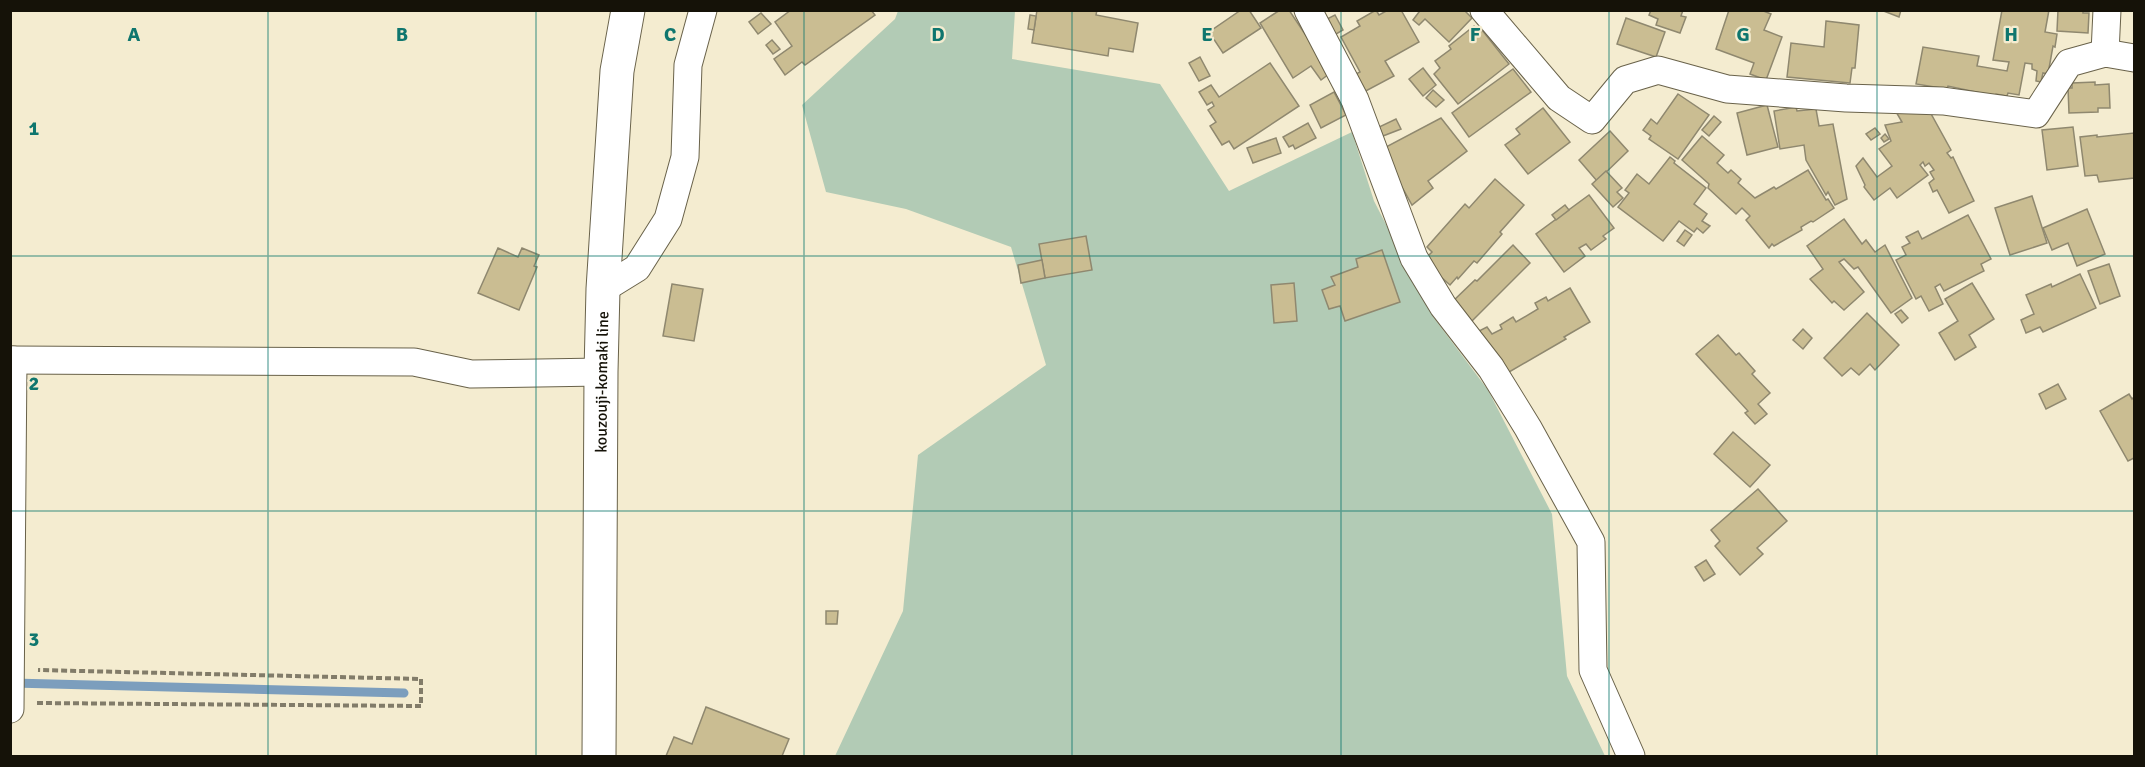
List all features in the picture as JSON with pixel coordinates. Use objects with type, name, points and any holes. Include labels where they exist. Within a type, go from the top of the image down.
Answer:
[{"type":"main road","name":"kouzouji-komaki line","points":[[598,756],[603,289],[617,72],[628,10]]},
{"type":"street","points":[[603,289],[637,268],[668,219],[685,157],[688,65],[703,10]]},
{"type":"street","points":[[1308,10],[1355,100],[1414,258],[1443,306],[1491,368],[1522,418],[1591,542],[1593,670],[1631,756]]},
{"type":"street","points":[[1484,10],[1559,98],[1592,120],[1625,80],[1658,70],[1727,89],[1846,98],[1943,101],[2036,114],[2069,63],[2105,53],[2134,58]]},
{"type":"street","points":[[2105,53],[2107,10]]},
{"type":"street","points":[[10,709],[12,360],[414,362],[471,374],[601,372]]},
{"type":"path","points":[[10,670],[421,680],[421,706],[10,703]]},
{"type":"green space","points":[[898,11],[1015,11],[1012,59],[1160,84],[1229,191],[1352,132],[1374,201],[1434,318],[1488,390],[1552,514],[1567,676],[1605,756],[835,756],[903,611],[918,455],[1046,365],[1011,247],[906,209],[826,192],[802,105],[895,19]]},
{"type":"building","points":[[791,10],[871,10],[875,15],[805,65],[802,62],[785,75],[774,59],[792,46],[775,22]]},
{"type":"building","points":[[1037,10],[1097,10],[1096,15],[1138,23],[1133,52],[1109,48],[1108,56],[1032,43]]},
{"type":"building","points":[[1241,10],[1249,10],[1261,28],[1223,53],[1209,32]]},
{"type":"building","points":[[1280,10],[1289,10],[1321,58],[1329,74],[1321,80],[1311,66],[1293,78],[1260,23]]},
{"type":"building","points":[[1376,10],[1379,15],[1388,10],[1401,10],[1419,42],[1385,61],[1394,76],[1362,93],[1352,76],[1360,72],[1341,37],[1360,26],[1357,21]]},
{"type":"building","points":[[1417,10],[1464,10],[1472,18],[1449,42],[1425,19],[1419,25],[1413,20],[1419,12]]},
{"type":"building","points":[[1651,10],[1683,10],[1681,16],[1686,17],[1680,33],[1656,25],[1658,19],[1649,15]]},
{"type":"building","points":[[1729,10],[1761,10],[1771,14],[1764,30],[1782,37],[1766,80],[1750,74],[1754,63],[1716,49]]},
{"type":"building","points":[[1881,10],[1901,10],[1899,17]]},
{"type":"building","points":[[2002,10],[2049,10],[2045,32],[2057,34],[2048,74],[2043,73],[2041,82],[2036,81],[2037,71],[2032,69],[2032,64],[2025,63],[2019,95],[2008,93],[2007,96],[1996,94],[1995,96],[1948,86],[1947,89],[1916,84],[1923,47],[1979,56],[1977,66],[2007,71],[2009,62],[1993,60]]},
{"type":"building","points":[[2058,10],[2083,10],[2083,13],[2089,13],[2088,33],[2057,31]]},
{"type":"building","points":[[761,13],[771,24],[758,34],[749,22]]},
{"type":"building","points":[[1030,15],[1036,16],[1034,30],[1028,29]]},
{"type":"building","points":[[1335,15],[1343,30],[1331,37],[1323,21]]},
{"type":"building","points":[[1626,18],[1665,32],[1656,57],[1617,44]]},
{"type":"building","points":[[1826,21],[1859,25],[1855,68],[1852,68],[1850,83],[1787,77],[1791,43],[1824,47]]},
{"type":"building","points":[[1474,26],[1479,33],[1482,30],[1509,64],[1458,104],[1434,74],[1440,68],[1435,61],[1451,49],[1449,46]]},
{"type":"building","points":[[772,40],[780,49],[773,54],[766,45]]},
{"type":"building","points":[[1200,57],[1210,76],[1199,81],[1189,63]]},
{"type":"building","points":[[1270,63],[1299,106],[1234,149],[1229,141],[1222,145],[1210,126],[1216,122],[1208,110],[1214,106],[1212,102],[1207,105],[1199,92],[1211,85],[1219,97]]},
{"type":"building","points":[[1423,68],[1436,85],[1423,96],[1409,79]]},
{"type":"building","points":[[1513,69],[1531,92],[1469,137],[1452,113]]},
{"type":"building","points":[[2095,82],[2095,85],[2109,84],[2110,108],[2098,108],[2098,112],[2069,113],[2068,88],[2072,88],[2072,83]]},
{"type":"building","points":[[1433,90],[1444,100],[1436,107],[1426,98]]},
{"type":"building","points":[[1334,92],[1346,115],[1321,128],[1310,105]]},
{"type":"building","points":[[1678,94],[1709,115],[1678,159],[1649,139],[1651,136],[1643,130],[1651,119],[1657,124]]},
{"type":"building","points":[[1767,105],[1778,147],[1747,155],[1737,113]]},
{"type":"building","points":[[1796,107],[1797,111],[1816,109],[1819,126],[1833,124],[1847,199],[1835,205],[1828,192],[1826,195],[1806,160],[1804,145],[1780,149],[1774,111]]},
{"type":"building","points":[[1543,108],[1570,142],[1528,174],[1505,145],[1520,134],[1516,129]]},
{"type":"building","points":[[1895,110],[1930,112],[1951,150],[1947,153],[1951,158],[1953,157],[1974,201],[1949,213],[1937,190],[1933,192],[1929,183],[1934,179],[1930,172],[1934,170],[1929,163],[1925,166],[1923,162],[1920,165],[1928,175],[1897,198],[1890,188],[1874,200],[1864,187],[1856,166],[1863,158],[1877,177],[1892,166],[1879,149],[1891,141],[1885,125],[1902,122]]},
{"type":"building","points":[[1714,116],[1721,122],[1709,136],[1702,130]]},
{"type":"building","points":[[1441,118],[1467,151],[1428,181],[1433,188],[1412,205],[1392,169],[1384,148]]},
{"type":"building","points":[[1396,119],[1401,129],[1383,136],[1379,127]]},
{"type":"building","points":[[1308,123],[1316,138],[1295,149],[1293,145],[1289,147],[1283,137]]},
{"type":"building","points":[[2073,127],[2078,166],[2047,170],[2042,130]]},
{"type":"building","points":[[1875,128],[1880,134],[1871,140],[1866,134]]},
{"type":"building","points":[[1610,131],[1628,151],[1597,181],[1579,160]]},
{"type":"building","points":[[2134,133],[2134,178],[2099,182],[2097,175],[2085,176],[2080,137]]},
{"type":"building","points":[[1885,134],[1889,139],[1884,142],[1881,138]]},
{"type":"building","points":[[1702,136],[1724,155],[1717,163],[1728,173],[1731,170],[1741,179],[1738,183],[1755,198],[1774,187],[1776,189],[1808,170],[1826,200],[1828,199],[1834,208],[1801,227],[1802,230],[1774,246],[1772,244],[1769,248],[1746,220],[1750,216],[1742,208],[1736,214],[1708,188],[1709,184],[1682,160]]},
{"type":"building","points":[[1276,138],[1281,153],[1253,163],[1247,148]]},
{"type":"building","points":[[1670,157],[1675,161],[1674,163],[1706,188],[1694,204],[1707,214],[1702,221],[1710,226],[1703,233],[1697,228],[1694,232],[1679,221],[1663,241],[1618,207],[1629,193],[1625,190],[1637,174],[1649,184]]},
{"type":"building","points":[[1606,171],[1622,188],[1617,192],[1623,198],[1613,207],[1592,184]]},
{"type":"building","points":[[1495,179],[1524,205],[1477,263],[1474,261],[1450,285],[1423,261],[1432,252],[1427,247],[1465,204],[1469,208]]},
{"type":"building","points":[[1589,195],[1614,228],[1603,236],[1606,239],[1591,250],[1586,244],[1579,248],[1585,256],[1564,272],[1536,234]]},
{"type":"building","points":[[2032,196],[2047,243],[2010,255],[1995,208]]},
{"type":"building","points":[[1565,205],[1569,210],[1556,220],[1552,215]]},
{"type":"building","points":[[2087,209],[2105,254],[2077,266],[2068,243],[2052,250],[2043,228]]},
{"type":"building","points":[[1968,215],[1991,259],[1981,264],[1984,271],[1944,291],[1940,284],[1935,287],[1943,304],[1929,311],[1921,296],[1916,299],[1896,260],[1906,255],[1902,247],[1910,243],[1906,237],[1918,231],[1922,239]]},
{"type":"building","points":[[1844,219],[1862,244],[1866,240],[1875,252],[1885,245],[1912,298],[1891,313],[1858,267],[1854,269],[1844,259],[1839,262],[1864,292],[1844,310],[1834,301],[1832,303],[1810,279],[1823,269],[1807,246]]},
{"type":"building","points":[[1685,230],[1692,235],[1684,246],[1677,241]]},
{"type":"building","points":[[1086,236],[1092,270],[1045,278],[1039,244]]},
{"type":"building","points":[[1513,245],[1530,263],[1471,322],[1451,303]]},
{"type":"building","points":[[498,248],[518,257],[522,248],[539,255],[534,266],[537,267],[519,310],[478,293]]},
{"type":"building","points":[[1382,250],[1400,302],[1345,321],[1340,306],[1329,309],[1322,290],[1335,285],[1331,277],[1358,267],[1356,259]]},
{"type":"building","points":[[1042,260],[1045,278],[1021,283],[1018,265]]},
{"type":"building","points":[[2109,264],[2120,296],[2100,304],[2088,271]]},
{"type":"building","points":[[2080,274],[2096,308],[2043,332],[2040,327],[2026,333],[2021,320],[2034,314],[2026,295],[2051,284],[2052,287]]},
{"type":"building","points":[[1294,283],[1297,321],[1274,323],[1271,285]]},
{"type":"building","points":[[1972,283],[1994,319],[1969,335],[1976,347],[1955,360],[1939,333],[1958,321],[1945,299]]},
{"type":"building","points":[[672,284],[703,289],[694,341],[663,336]]},
{"type":"building","points":[[1570,288],[1590,322],[1564,337],[1566,339],[1504,375],[1479,331],[1487,327],[1492,334],[1502,329],[1500,325],[1513,317],[1516,322],[1538,309],[1535,303],[1546,297],[1548,301]]},
{"type":"building","points":[[1901,310],[1908,318],[1902,323],[1895,314]]},
{"type":"building","points":[[1867,313],[1899,345],[1875,370],[1870,364],[1859,375],[1851,368],[1842,376],[1824,358]]},
{"type":"building","points":[[1803,329],[1812,338],[1803,349],[1793,340]]},
{"type":"building","points":[[1718,335],[1736,355],[1739,353],[1755,371],[1752,374],[1770,393],[1758,404],[1767,414],[1755,424],[1745,413],[1748,411],[1696,354]]},
{"type":"building","points":[[2058,384],[2066,399],[2046,409],[2039,394]]},
{"type":"building","points":[[2129,394],[2132,399],[2134,397],[2134,458],[2128,461],[2100,411]]},
{"type":"building","points":[[1733,432],[1770,465],[1750,487],[1714,454]]},
{"type":"building","points":[[1758,489],[1787,521],[1757,548],[1763,554],[1740,575],[1715,546],[1720,541],[1711,530]]},
{"type":"building","points":[[1706,560],[1715,574],[1704,581],[1695,567]]},
{"type":"building","points":[[826,611],[838,611],[837,624],[826,624]]},
{"type":"building","points":[[706,707],[789,739],[782,756],[666,756],[674,737],[692,744]]},
{"type":"waterway","points":[[13,683],[404,693]]}]
